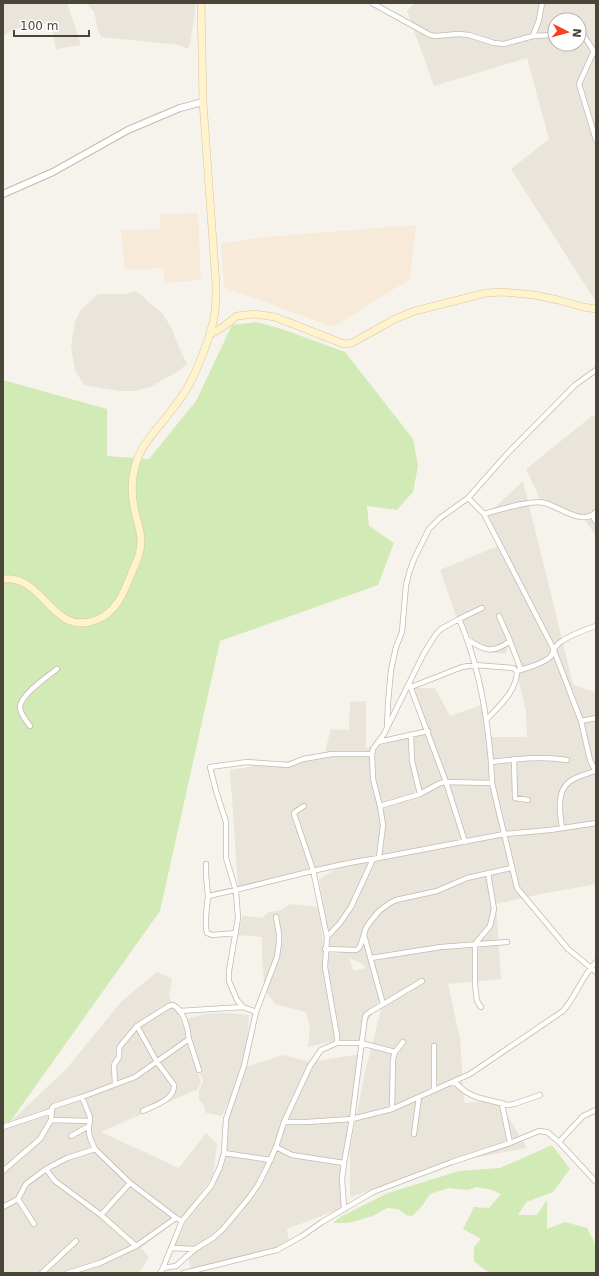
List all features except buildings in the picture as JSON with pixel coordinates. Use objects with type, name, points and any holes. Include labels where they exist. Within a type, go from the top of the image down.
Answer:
[{"type":"main road","points":[[3,579],[15,578],[23,581],[61,618],[87,623],[95,621],[108,614],[114,608],[120,600],[137,560],[141,540],[133,501],[133,473],[145,443],[191,382],[209,335],[215,313],[216,285],[203,102],[201,3]]},
{"type":"main road","points":[[209,335],[223,327],[237,316],[255,314],[275,317],[344,344],[352,343],[415,311],[486,293],[502,292],[534,295],[583,307],[596,308]]},
{"type":"street","points":[[372,3],[430,35],[469,35],[500,44],[533,36],[547,35]]},
{"type":"street","points":[[533,36],[539,20],[542,3]]},
{"type":"street","points":[[587,41],[595,53],[579,84],[596,140]]},
{"type":"street","points":[[3,194],[54,172],[128,130],[180,108],[203,102]]},
{"type":"street","points":[[387,727],[391,670],[396,647],[402,632],[404,599],[410,570],[421,542],[429,529],[440,518],[468,498],[507,454],[575,386],[596,370]]},
{"type":"street","points":[[468,498],[484,514],[553,648],[581,721],[590,760],[596,772],[576,778],[564,787],[560,807],[562,828]]},
{"type":"street","points":[[484,514],[538,501],[544,502],[580,518],[587,518],[594,514],[596,522]]},
{"type":"street","points":[[379,858],[383,825],[373,779],[373,749],[387,727],[410,685],[424,653],[436,634],[441,629],[482,608]]},
{"type":"street","points":[[487,719],[508,696],[519,671],[510,641],[499,616]]},
{"type":"street","points":[[459,619],[468,640],[487,719],[492,783],[511,868],[517,888],[568,949],[596,972]]},
{"type":"street","points":[[410,685],[462,667],[475,665],[513,668],[519,671],[549,658],[552,655],[553,648],[560,642],[574,634],[596,626]]},
{"type":"street","points":[[468,640],[481,648],[490,650],[497,649],[510,641]]},
{"type":"street","points":[[30,726],[21,714],[20,706],[22,700],[38,684],[57,669]]},
{"type":"street","points":[[410,685],[446,782],[465,842]]},
{"type":"street","points":[[581,721],[596,718]]},
{"type":"street","points":[[378,742],[428,732]]},
{"type":"street","points":[[412,735],[412,762],[420,794]]},
{"type":"street","points":[[243,1007],[237,1000],[229,981],[229,971],[238,918],[236,890],[226,858],[226,822],[210,767],[247,762],[288,765],[303,759],[332,754],[372,754]]},
{"type":"street","points":[[491,762],[514,759],[550,758],[567,760]]},
{"type":"street","points":[[514,759],[515,798],[528,800]]},
{"type":"street","points":[[380,806],[420,794],[440,783],[492,783]]},
{"type":"street","points":[[304,806],[294,814],[313,870],[327,938],[325,967],[337,1043]]},
{"type":"street","points":[[208,896],[274,882],[313,870],[344,863],[379,858],[504,834],[596,823]]},
{"type":"street","points":[[327,938],[351,907],[373,859]]},
{"type":"street","points":[[206,864],[208,896],[207,933],[212,935],[236,933]]},
{"type":"street","points":[[325,950],[356,950],[359,948],[362,944],[366,928],[374,917],[379,911],[396,900],[437,891],[467,878],[511,868]]},
{"type":"street","points":[[481,1007],[477,1001],[475,984],[476,944],[490,926],[494,909],[488,873]]},
{"type":"street","points":[[160,1273],[182,1221],[211,1186],[220,1167],[224,1153],[226,1119],[244,1066],[256,1012],[280,943],[276,917]]},
{"type":"street","points":[[364,935],[383,1004]]},
{"type":"street","points":[[371,958],[440,947],[507,942]]},
{"type":"street","points":[[284,1122],[352,1119],[392,1109],[454,1082],[482,1067],[519,1040],[556,1017],[571,1003],[590,968],[596,962]]},
{"type":"street","points":[[344,1209],[342,1186],[344,1163],[352,1119],[361,1043],[367,1014],[422,981]]},
{"type":"street","points":[[115,1084],[114,1065],[119,1057],[119,1050],[121,1046],[137,1026],[173,1005],[179,1011],[185,1022],[199,1070]]},
{"type":"street","points":[[179,1011],[243,1007],[256,1012]]},
{"type":"street","points":[[137,1026],[157,1062],[174,1086],[174,1090],[171,1094],[160,1104],[143,1111]]},
{"type":"street","points":[[3,1171],[40,1139],[51,1120],[51,1111],[54,1106],[135,1077],[189,1039]]},
{"type":"street","points":[[392,1109],[392,1070],[395,1052],[403,1042]]},
{"type":"street","points":[[163,1268],[176,1266],[195,1249],[213,1238],[258,1185],[271,1160],[291,1105],[314,1058],[322,1050],[337,1043],[361,1043],[395,1052]]},
{"type":"street","points":[[434,1046],[434,1090]]},
{"type":"street","points":[[454,1082],[466,1092],[476,1097],[502,1104],[514,1104],[540,1095]]},
{"type":"street","points":[[82,1097],[90,1116],[89,1136],[95,1149],[130,1183],[182,1221]]},
{"type":"street","points":[[414,1134],[419,1097]]},
{"type":"street","points":[[502,1104],[510,1143]]},
{"type":"street","points":[[559,1142],[583,1116],[596,1110]]},
{"type":"street","points":[[3,1127],[51,1111]]},
{"type":"street","points":[[51,1120],[89,1123]]},
{"type":"street","points":[[71,1136],[89,1123]]},
{"type":"street","points":[[184,1273],[277,1250],[373,1192],[452,1162],[510,1143],[539,1130],[542,1130],[552,1136],[559,1142],[596,1182]]},
{"type":"street","points":[[276,1147],[292,1155],[344,1163]]},
{"type":"street","points":[[3,1207],[18,1198],[26,1184],[46,1169],[67,1158],[95,1149]]},
{"type":"street","points":[[224,1153],[271,1160]]},
{"type":"street","points":[[46,1169],[55,1181],[101,1215],[136,1246]]},
{"type":"street","points":[[101,1215],[130,1183]]},
{"type":"street","points":[[18,1198],[34,1224]]},
{"type":"street","points":[[68,1273],[100,1263],[136,1246],[176,1218]]},
{"type":"street","points":[[42,1273],[76,1241]]},
{"type":"street","points":[[171,1248],[195,1249]]},
{"type":"shaded area","points":[[3,3],[67,3],[81,45],[56,49],[51,23],[14,29],[3,38]]},
{"type":"shaded area","points":[[85,3],[196,3],[190,45],[187,49],[179,45],[101,37],[94,11]]},
{"type":"shaded area","points":[[414,3],[596,3],[596,302],[511,169],[549,139],[527,58],[434,86],[407,11]]},
{"type":"shaded area","points":[[198,213],[201,280],[164,283],[164,268],[125,270],[121,230],[160,229],[160,214]]},
{"type":"shaded area","points":[[416,225],[410,279],[333,327],[224,287],[221,244],[265,237]]},
{"type":"shaded area","points":[[135,291],[143,296],[163,314],[172,329],[187,364],[177,372],[150,387],[135,391],[119,391],[84,385],[75,370],[71,346],[75,321],[81,310],[98,294],[125,294]]},
{"type":"shaded area","points":[[596,415],[596,536],[584,519],[540,499],[526,469],[592,416]]},
{"type":"shaded area","points":[[523,481],[573,684],[596,693],[596,884],[496,904],[501,979],[448,984],[460,1039],[464,1103],[498,1100],[527,1148],[467,1159],[350,1197],[350,1149],[365,1072],[384,998],[378,988],[380,999],[367,1023],[362,1040],[333,1041],[308,1047],[310,1027],[306,1012],[275,1004],[265,990],[262,959],[262,937],[237,935],[243,916],[262,918],[269,912],[282,910],[290,904],[319,907],[324,953],[342,954],[330,948],[319,879],[340,867],[238,886],[230,770],[324,755],[331,729],[349,730],[350,702],[366,701],[366,748],[430,733],[414,688],[435,688],[450,716],[482,705],[487,737],[527,737],[526,712],[510,640],[506,654],[481,651],[456,616],[440,570],[498,546],[488,514]],"holes":[[[349,958],[363,964],[365,968],[354,971]]]},
{"type":"shaded area","points":[[157,972],[172,979],[169,996],[185,1029],[187,1045],[201,1081],[198,1089],[101,1132],[179,1168],[206,1133],[217,1144],[213,1176],[185,1214],[141,1248],[149,1257],[139,1273],[3,1273],[3,1129],[67,1068],[122,1001]]},
{"type":"shaded area","points":[[227,1013],[249,1015],[247,1049],[234,1089],[222,1116],[206,1113],[203,1103],[199,1101],[199,1091],[203,1081],[195,1060],[186,1019],[205,1014]]},
{"type":"shaded area","points":[[361,1054],[344,1164],[345,1207],[287,1229],[289,1243],[279,1250],[237,1259],[213,1268],[192,1273],[187,1252],[175,1245],[185,1223],[211,1191],[225,1162],[228,1117],[246,1067],[283,1055],[310,1062]]},
{"type":"green space","points":[[256,322],[279,328],[345,352],[413,439],[418,466],[413,492],[397,510],[367,506],[369,526],[394,543],[378,585],[220,641],[160,911],[10,1122],[3,1123],[3,380],[107,409],[107,456],[149,459],[196,401],[232,325]]},
{"type":"green space","points":[[552,1145],[570,1169],[553,1192],[526,1202],[518,1215],[537,1215],[547,1200],[547,1229],[565,1222],[587,1228],[596,1245],[596,1273],[489,1273],[474,1261],[474,1247],[481,1239],[463,1229],[474,1207],[489,1208],[501,1194],[492,1190],[476,1187],[468,1190],[449,1188],[430,1194],[422,1206],[412,1216],[406,1215],[398,1209],[387,1208],[373,1216],[348,1223],[333,1223],[340,1217],[388,1193],[459,1171],[500,1168]]}]
